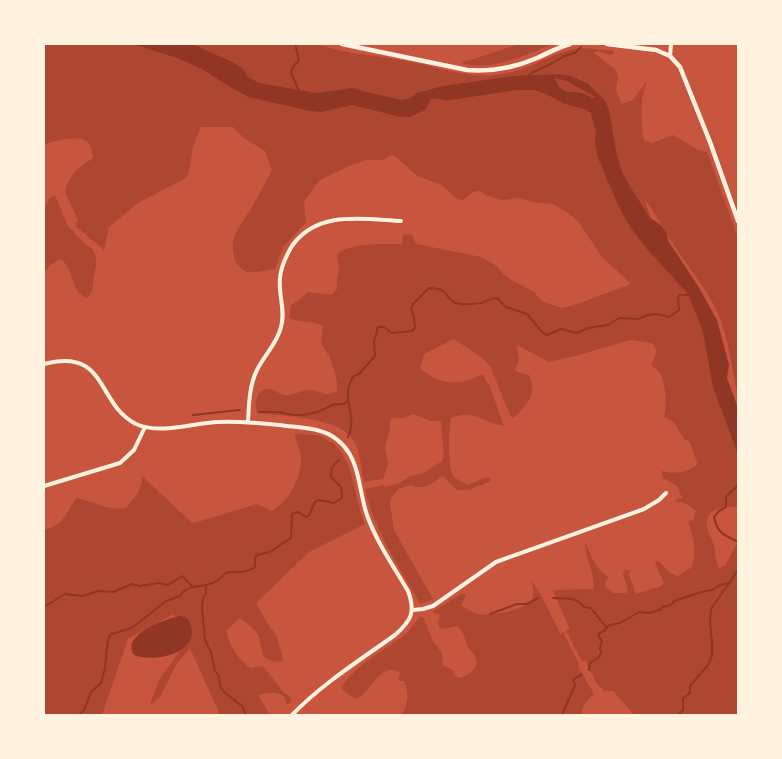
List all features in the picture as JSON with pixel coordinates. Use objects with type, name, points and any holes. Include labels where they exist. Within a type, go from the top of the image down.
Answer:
[{"type":"street","points":[[342,44],[467,70],[481,71],[509,68],[570,44]]},
{"type":"street","points":[[607,44],[656,50],[670,56],[680,67],[738,221]]},
{"type":"street","points":[[670,56],[671,44]]},
{"type":"street","points":[[248,422],[253,379],[258,368],[274,345],[281,328],[283,318],[280,280],[283,263],[294,244],[310,229],[330,221],[352,219],[401,221]]},
{"type":"street","points":[[44,364],[63,360],[82,364],[95,374],[117,408],[126,417],[145,427],[170,428],[220,422],[248,422],[307,428],[331,435],[346,448],[354,464],[367,515],[408,591],[413,610],[404,626],[395,635],[306,701],[292,715]]},
{"type":"street","points":[[44,486],[120,463],[134,450],[145,427]]},
{"type":"street","points":[[413,610],[432,606],[496,562],[644,509],[659,500],[666,493]]},
{"type":"shaded area","points":[[44,44],[316,44],[349,52],[480,75],[516,71],[566,51],[589,48],[613,51],[611,55],[598,51],[594,53],[616,70],[618,77],[616,90],[622,104],[633,100],[647,81],[641,110],[644,140],[652,143],[673,135],[700,151],[707,152],[738,238],[738,396],[727,340],[715,307],[644,199],[652,221],[670,248],[738,410],[738,506],[716,510],[709,515],[707,520],[719,568],[725,566],[738,541],[738,715],[632,715],[632,712],[613,691],[605,691],[597,684],[585,660],[582,662],[566,631],[570,629],[553,591],[593,589],[593,577],[585,542],[597,567],[609,577],[605,583],[606,587],[614,593],[626,593],[628,590],[623,574],[625,570],[631,570],[629,575],[636,594],[661,586],[664,583],[655,563],[656,561],[659,561],[670,573],[678,576],[692,567],[693,538],[688,521],[693,520],[696,511],[687,504],[675,502],[677,499],[682,498],[677,486],[663,478],[661,471],[675,473],[684,471],[696,466],[697,463],[690,442],[684,439],[674,422],[664,417],[666,405],[665,389],[661,375],[653,367],[652,363],[657,351],[652,343],[630,340],[549,362],[517,345],[519,361],[515,369],[517,372],[529,375],[532,394],[527,404],[513,418],[510,415],[490,366],[481,357],[454,339],[424,354],[420,368],[427,374],[442,381],[466,381],[482,374],[490,387],[504,426],[473,416],[459,415],[451,418],[449,458],[454,477],[468,485],[487,477],[491,481],[469,490],[457,490],[442,476],[425,487],[411,485],[398,489],[392,497],[390,503],[394,530],[433,599],[420,604],[381,534],[365,489],[384,485],[385,487],[399,483],[412,475],[424,473],[442,461],[444,456],[441,422],[431,421],[413,414],[403,418],[393,418],[390,422],[385,447],[388,465],[383,479],[364,482],[358,451],[354,441],[347,433],[324,422],[257,413],[256,400],[263,390],[273,390],[283,395],[308,390],[325,394],[337,391],[333,366],[321,344],[323,326],[289,318],[291,305],[308,292],[331,295],[337,289],[339,270],[337,255],[342,251],[358,246],[402,244],[403,235],[411,234],[416,244],[481,257],[494,264],[508,278],[534,292],[542,301],[562,308],[631,284],[602,257],[578,221],[564,210],[552,204],[533,202],[520,198],[501,200],[480,191],[475,191],[463,200],[457,199],[442,185],[417,176],[396,157],[391,155],[383,160],[367,160],[351,165],[320,180],[304,201],[306,222],[283,247],[275,269],[248,272],[242,269],[236,261],[233,251],[234,238],[272,170],[265,151],[244,138],[233,127],[201,127],[193,146],[190,168],[186,178],[138,203],[109,227],[104,250],[75,226],[78,221],[65,192],[67,184],[76,170],[93,158],[92,149],[83,139],[76,138],[44,144]]},
{"type":"shaded area","points":[[133,44],[192,44],[232,62],[242,68],[248,77],[259,83],[316,93],[353,88],[402,100],[410,98],[417,93],[443,86],[513,76],[559,74],[571,76],[588,84],[604,99],[609,109],[617,156],[629,185],[650,218],[661,225],[666,232],[669,242],[698,286],[717,320],[729,365],[727,378],[738,408],[738,454],[713,387],[703,332],[688,294],[647,249],[630,227],[619,207],[598,158],[595,144],[596,132],[591,113],[534,90],[517,90],[450,100],[431,99],[425,110],[410,117],[401,117],[352,105],[321,112],[310,111],[249,97],[202,69],[177,58]],"holes":[[[555,79],[566,81],[596,97],[593,98],[582,93],[563,90]]]},
{"type":"shaded area","points":[[519,44],[551,44],[532,53],[493,64],[480,66],[461,62],[474,59]]},
{"type":"shaded area","points":[[55,195],[68,226],[92,249],[96,256],[92,291],[88,298],[78,292],[68,268],[61,259],[50,265],[44,273],[44,208],[50,198]]},
{"type":"shaded area","points":[[295,433],[321,436],[332,442],[340,450],[350,470],[365,524],[309,552],[256,603],[277,636],[283,659],[281,662],[268,660],[265,657],[258,635],[240,618],[226,631],[232,647],[242,661],[250,668],[262,666],[265,668],[282,691],[291,698],[291,702],[286,703],[284,696],[281,694],[258,695],[270,715],[220,715],[190,648],[177,663],[160,697],[151,705],[160,678],[187,641],[174,614],[128,639],[102,715],[44,715],[44,530],[57,525],[77,498],[107,507],[126,508],[139,489],[142,476],[194,523],[257,504],[272,511],[285,500],[298,477],[301,460]]},
{"type":"shaded area","points":[[532,581],[561,635],[563,632],[579,664],[578,666],[594,694],[586,702],[580,715],[402,715],[408,694],[404,681],[399,681],[398,678],[401,673],[393,670],[386,671],[380,675],[360,697],[355,698],[341,688],[355,671],[408,632],[420,617],[423,617],[433,641],[442,653],[443,665],[455,672],[453,674],[459,678],[467,675],[475,667],[476,660],[463,634],[457,626],[440,628],[438,624],[440,614],[432,612],[463,593],[466,595],[461,606],[476,613],[484,615],[508,612],[530,602],[533,597]]},
{"type":"shaded area","points":[[180,616],[188,620],[192,636],[181,650],[162,657],[152,658],[134,655],[131,648],[133,641],[138,635],[155,624]]},
{"type":"waterway","points":[[295,44],[299,60],[292,68],[291,73],[300,93]]},
{"type":"waterway","points":[[527,77],[564,56],[575,53],[581,47]]},
{"type":"waterway","points":[[348,437],[351,429],[348,399],[350,384],[354,376],[359,374],[375,356],[374,341],[378,327],[384,327],[392,333],[412,331],[415,328],[411,309],[413,304],[429,288],[441,290],[452,301],[459,304],[481,303],[497,298],[506,307],[527,314],[543,333],[547,335],[561,329],[577,333],[588,328],[608,325],[619,318],[638,319],[656,314],[669,317],[679,310],[679,295],[689,295]]},
{"type":"waterway","points":[[259,412],[303,415],[318,412],[332,405],[344,404],[348,400]]},
{"type":"waterway","points":[[193,415],[240,410]]},
{"type":"waterway","points":[[79,715],[84,710],[91,692],[101,683],[105,668],[108,639],[111,634],[132,628],[166,601],[180,596],[187,589],[217,581],[226,573],[244,571],[255,567],[257,555],[270,552],[291,538],[292,514],[298,512],[306,517],[309,515],[315,502],[319,500],[334,503],[342,498],[341,487],[331,477],[332,467],[339,460]]},
{"type":"waterway","points":[[738,485],[726,497],[726,507],[714,517],[720,531],[738,542]]},
{"type":"waterway","points":[[678,715],[683,710],[683,698],[690,693],[690,686],[708,665],[712,656],[711,609],[738,570]]},
{"type":"waterway","points":[[44,607],[65,594],[83,596],[98,591],[113,592],[132,584],[140,586],[159,583],[168,585],[182,576],[192,586]]},
{"type":"waterway","points":[[589,670],[590,663],[599,657],[601,652],[602,642],[598,634],[609,625],[620,623],[639,612],[649,613],[660,610],[662,607],[671,605],[674,601],[730,583]]},
{"type":"waterway","points":[[206,586],[202,608],[205,640],[211,652],[215,671],[219,676],[220,686],[224,692],[242,706],[246,715]]},
{"type":"waterway","points":[[490,614],[517,604],[527,604],[538,598]]},
{"type":"waterway","points":[[553,598],[574,600],[581,603],[584,607],[591,608],[606,627]]},
{"type":"waterway","points":[[562,715],[575,685],[573,680],[582,674]]}]
